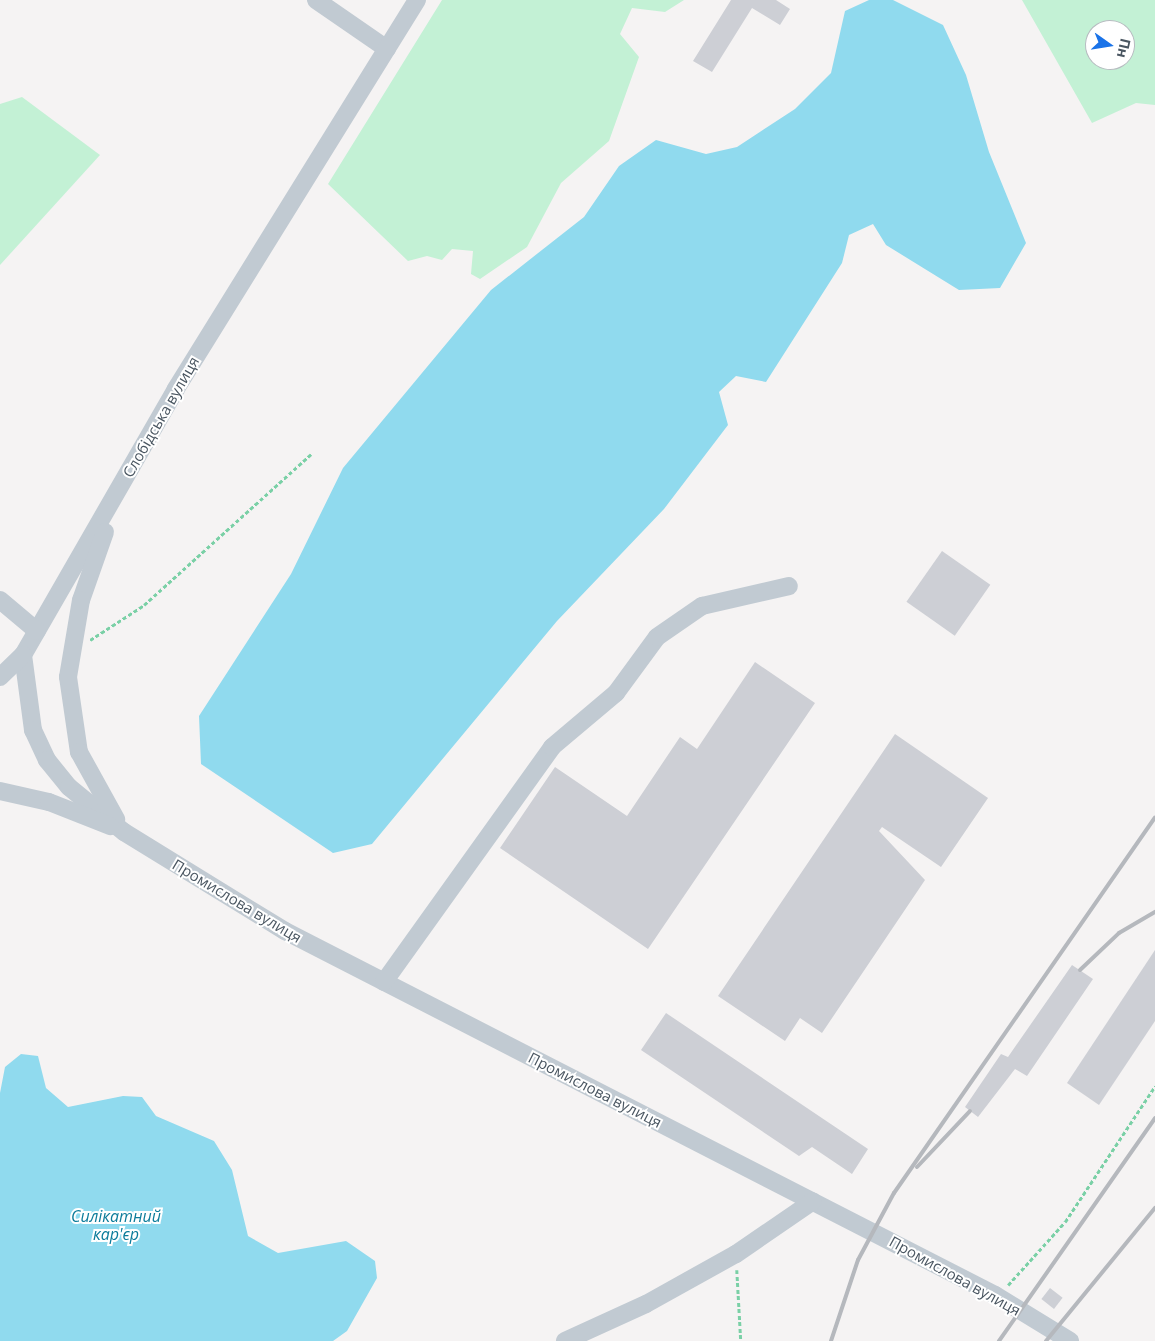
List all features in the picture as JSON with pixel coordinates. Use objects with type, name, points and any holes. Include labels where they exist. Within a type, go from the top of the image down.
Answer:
[{"type":"street","name":"Слобідська вулиця","points":[[0,677],[23,655],[133,464],[417,0]]},
{"type":"street","points":[[320,4],[387,49]]},
{"type":"street","points":[[124,832],[79,752],[70,712],[72,645],[81,600],[133,464]]},
{"type":"street","points":[[384,982],[552,746],[616,694],[657,637],[702,606],[789,586]]},
{"type":"street","points":[[0,600],[37,631]]},
{"type":"street","points":[[23,655],[33,730],[48,760],[70,787],[124,832]]},
{"type":"street","points":[[0,791],[49,802],[124,832]]},
{"type":"street","name":"Промислова вулиця","points":[[124,832],[285,931],[995,1295],[1070,1341]]},
{"type":"street","points":[[565,1341],[646,1304],[736,1254],[813,1201]]},
{"type":"path","points":[[72,645],[94,638],[144,606],[311,454]]},
{"type":"path","points":[[995,1295],[1020,1275],[1065,1222],[1155,1086]]},
{"type":"path","points":[[736,1254],[741,1341]]},
{"type":"green space","points":[[442,0],[684,0],[665,12],[632,8],[620,34],[639,57],[609,141],[561,183],[527,247],[480,279],[471,274],[473,251],[452,249],[442,260],[427,256],[408,261],[328,184]]},
{"type":"green space","points":[[1022,0],[1155,0],[1155,105],[1136,103],[1092,123]]},
{"type":"green space","points":[[22,97],[100,155],[0,265],[0,104]]},
{"type":"water","points":[[869,0],[893,0],[943,25],[966,75],[989,152],[1026,243],[1000,288],[959,290],[886,245],[873,224],[849,235],[842,263],[766,382],[736,376],[719,392],[728,425],[664,509],[557,621],[372,844],[333,853],[201,764],[199,716],[291,574],[343,468],[491,290],[584,217],[619,166],[656,140],[706,154],[737,147],[795,109],[831,73],[845,11]]},
{"type":"water","name":"Силікатний кар'єр","points":[[21,1054],[38,1056],[46,1088],[68,1107],[123,1096],[142,1097],[156,1116],[214,1141],[232,1170],[248,1236],[278,1253],[346,1241],[375,1261],[377,1278],[347,1331],[333,1341],[0,1341],[0,1093],[5,1067]]},
{"type":"building","points":[[731,0],[776,0],[790,9],[780,25],[752,8],[712,72],[693,61]]},
{"type":"building","points":[[942,551],[990,585],[955,636],[906,602]]},
{"type":"building","points":[[755,662],[815,703],[648,949],[500,848],[555,767],[627,816],[680,737],[697,749]]},
{"type":"building","points":[[895,734],[988,798],[941,867],[882,827],[879,831],[925,880],[822,1033],[800,1018],[785,1041],[718,996]]},
{"type":"building","points":[[1155,950],[1155,1021],[1099,1105],[1067,1083]]},
{"type":"building","points":[[1072,965],[1093,979],[1027,1076],[1015,1069],[978,1117],[965,1107],[1001,1054],[1008,1057]]},
{"type":"building","points":[[666,1013],[868,1149],[852,1174],[812,1147],[799,1156],[641,1050]]},
{"type":"building","points":[[1050,1288],[1063,1298],[1054,1309],[1041,1299]]},
{"type":"railway","points":[[831,1341],[858,1260],[894,1193],[1155,818]]},
{"type":"railway","points":[[1080,970],[1119,933],[1155,912]]},
{"type":"railway","points":[[917,1167],[970,1111]]},
{"type":"railway","points":[[999,1341],[1155,1118]]},
{"type":"railway","points":[[1046,1341],[1155,1208]]}]
